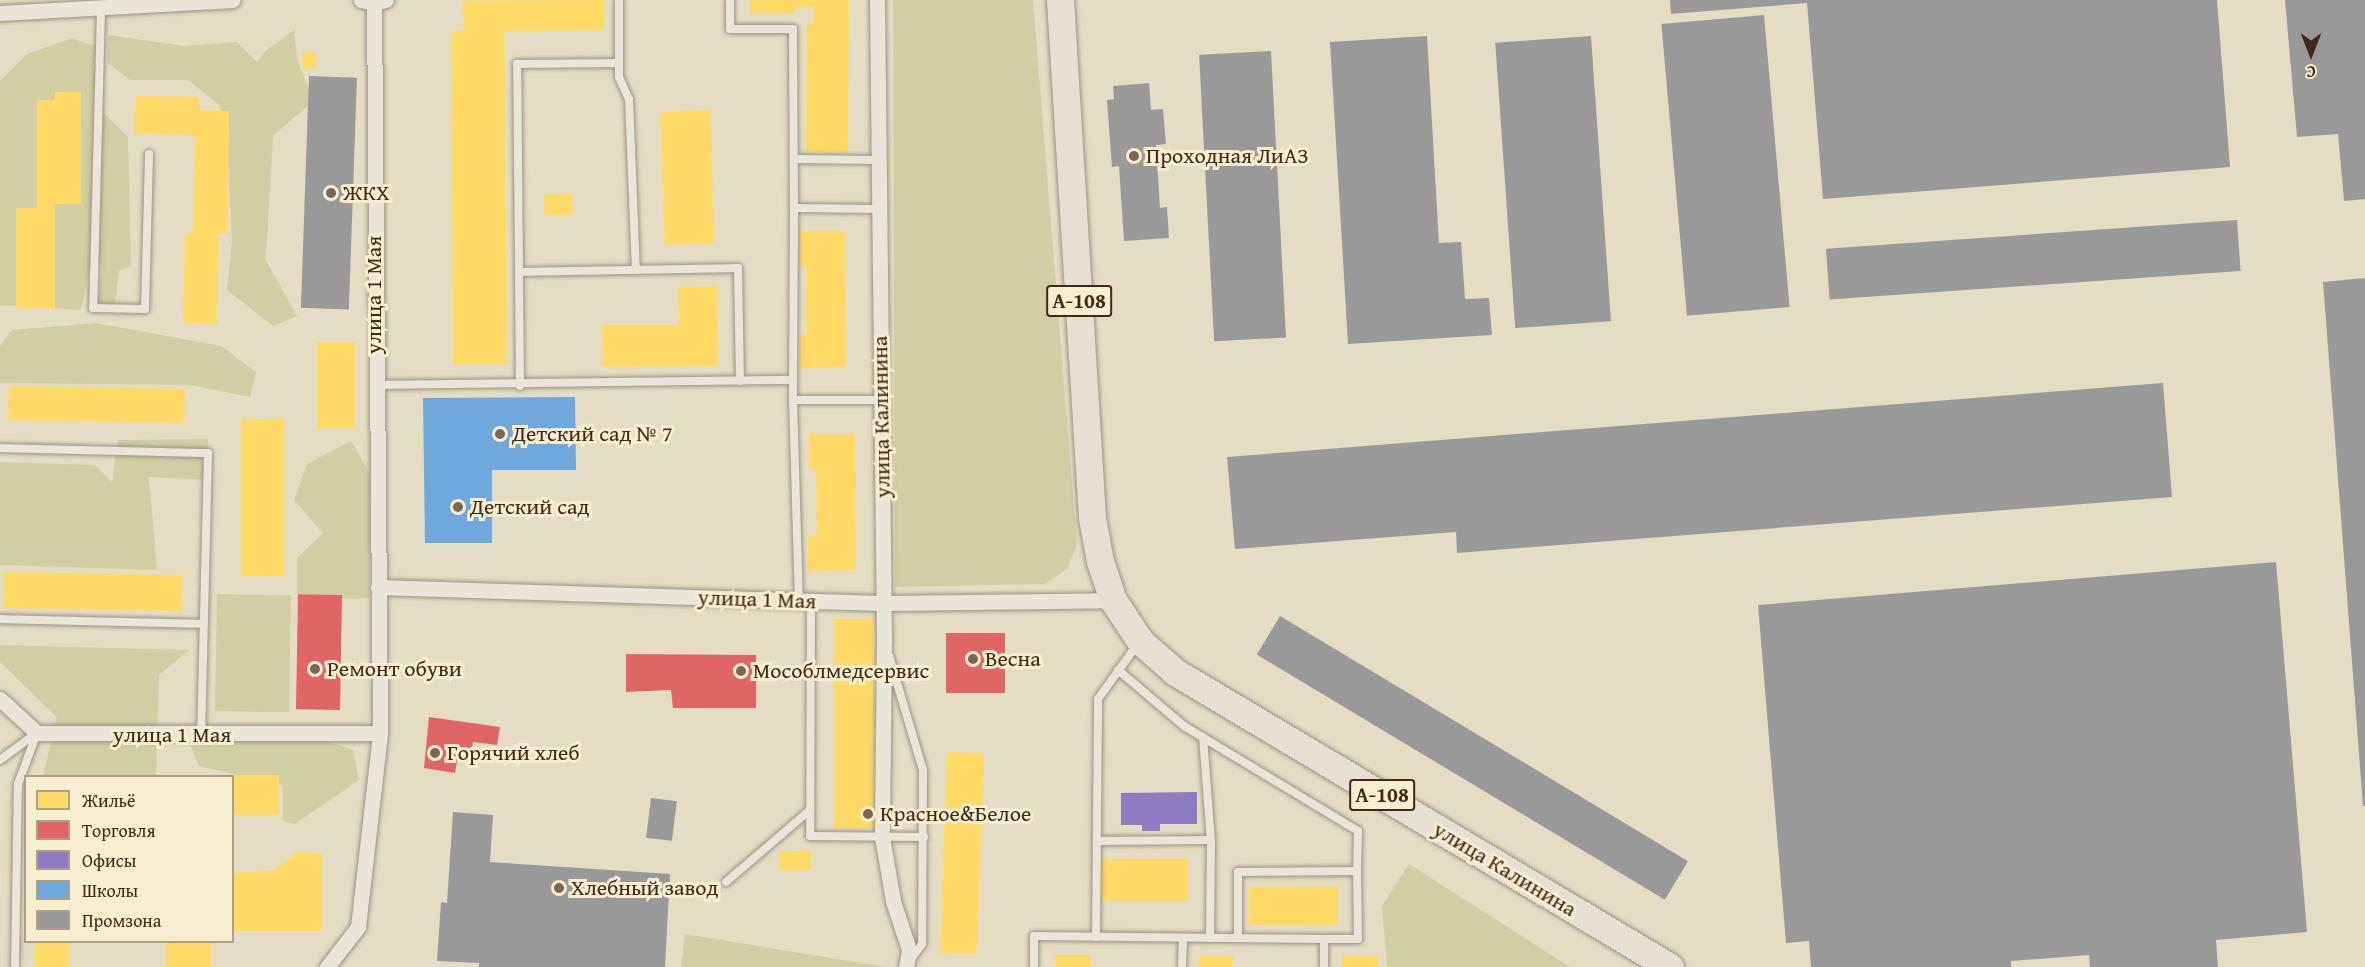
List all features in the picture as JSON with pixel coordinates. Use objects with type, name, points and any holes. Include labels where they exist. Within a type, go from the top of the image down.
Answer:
[{"type":"highway","name":"улица Калинина","points":[[1060,0],[1092,518],[1100,561],[1113,600],[1140,641],[1175,672],[1670,967]]},
{"type":"street","points":[[0,14],[101,10],[233,0]]},
{"type":"street","name":"улица Калинина","points":[[877,0],[884,640],[882,837],[893,901],[909,950],[906,966]]},
{"type":"street","name":"улица 1 Мая","points":[[327,967],[358,927],[380,733],[374,385],[374,1]]},
{"type":"street","name":"улица 1 Мая","points":[[378,588],[883,603]]},
{"type":"street","points":[[883,603],[1113,600]]},
{"type":"street","points":[[0,699],[37,733]]},
{"type":"street","name":"улица 1 Мая","points":[[37,733],[201,736],[380,733]]},
{"type":"lane","points":[[619,0],[619,77],[629,99],[636,270]]},
{"type":"lane","points":[[730,0],[730,29],[793,29],[793,400],[805,600],[810,836],[924,837]]},
{"type":"lane","points":[[101,10],[93,308],[144,309],[149,154]]},
{"type":"lane","points":[[520,386],[517,64],[619,63]]},
{"type":"lane","points":[[794,159],[879,160]]},
{"type":"lane","points":[[794,208],[879,209]]},
{"type":"lane","points":[[519,272],[738,268],[740,381]]},
{"type":"lane","points":[[374,385],[520,386],[793,380]]},
{"type":"lane","points":[[793,400],[881,400]]},
{"type":"lane","points":[[0,448],[208,453],[201,736]]},
{"type":"lane","points":[[0,619],[204,624]]},
{"type":"lane","points":[[884,640],[923,770],[922,944],[906,966]]},
{"type":"lane","points":[[1096,937],[1098,699],[1140,641]]},
{"type":"lane","points":[[1034,967],[1034,936],[1358,939],[1358,831],[1203,737],[1118,670]]},
{"type":"lane","points":[[0,760],[37,733]]},
{"type":"lane","points":[[15,967],[18,784],[37,733]]},
{"type":"lane","points":[[1203,737],[1211,840],[1210,938]]},
{"type":"lane","points":[[726,882],[810,810]]},
{"type":"lane","points":[[1097,841],[1211,840]]},
{"type":"lane","points":[[1238,938],[1238,872],[1357,871]]},
{"type":"lane","points":[[1182,967],[1183,938]]},
{"type":"lane","points":[[1324,939],[1324,967]]},
{"type":"shaded area","points":[[893,0],[1033,0],[1077,545],[1067,569],[1045,584],[895,587]]},
{"type":"shaded area","points":[[294,30],[297,59],[313,101],[273,136],[266,260],[297,316],[273,326],[227,290],[232,241],[226,120],[219,105],[188,80],[130,80],[107,62],[108,35],[184,46],[237,42],[257,62],[264,52]]},
{"type":"shaded area","points":[[72,38],[97,47],[103,112],[128,137],[131,266],[119,271],[114,314],[98,310],[102,265],[91,263],[81,310],[0,305],[0,81],[27,54]]},
{"type":"shaded area","points":[[96,323],[221,346],[256,372],[250,397],[191,385],[0,383],[0,346],[12,330]]},
{"type":"shaded area","points":[[208,439],[206,480],[149,477],[157,570],[0,565],[0,462],[95,465],[112,482],[118,440]]},
{"type":"shaded area","points":[[351,441],[371,475],[369,598],[297,600],[297,558],[323,533],[294,500],[307,464]]},
{"type":"shaded area","points":[[217,594],[291,595],[289,712],[215,711]]},
{"type":"shaded area","points":[[0,645],[189,650],[159,675],[156,775],[43,775],[57,717],[0,662]]},
{"type":"shaded area","points":[[205,731],[325,740],[353,750],[359,780],[295,824],[283,821],[283,785],[199,766],[189,742]]},
{"type":"shaded area","points":[[1409,864],[1570,967],[1387,967],[1382,906]]},
{"type":"shaded area","points":[[685,934],[886,967],[681,967]]},
{"type":"building: Жильё","points":[[604,0],[604,30],[505,31],[507,364],[453,364],[451,31],[464,31],[463,1]]},
{"type":"building: Жильё","points":[[750,0],[849,0],[848,152],[806,152],[807,24],[813,24],[813,7],[795,7],[795,13],[750,13]]},
{"type":"building: Жильё","points":[[302,52],[316,52],[316,68],[302,68]]},
{"type":"building: Жильё","points":[[55,92],[81,92],[81,204],[55,204],[55,308],[16,308],[16,208],[37,208],[37,100],[55,100]]},
{"type":"building: Жильё","points":[[135,96],[199,97],[199,110],[229,111],[227,233],[219,233],[217,324],[183,323],[185,233],[193,234],[195,135],[134,133]]},
{"type":"building: Жильё","points":[[710,110],[715,243],[665,245],[660,112]]},
{"type":"building: Жильё","points":[[544,194],[572,194],[572,215],[544,215]]},
{"type":"building: Жильё","points":[[800,231],[845,231],[846,367],[800,368],[800,335],[806,335],[806,265],[799,265]]},
{"type":"building: Жильё","points":[[717,286],[718,366],[603,367],[602,325],[679,325],[678,287]]},
{"type":"building: Жильё","points":[[317,342],[355,342],[355,428],[317,428]]},
{"type":"building: Жильё","points":[[9,386],[185,389],[184,423],[8,420]]},
{"type":"building: Жильё","points":[[241,419],[284,419],[284,576],[241,576]]},
{"type":"building: Жильё","points":[[809,434],[855,434],[856,570],[808,571],[808,536],[817,536],[816,469],[809,469]]},
{"type":"building: Жильё","points":[[4,572],[182,575],[181,611],[3,608]]},
{"type":"building: Жильё","points":[[834,619],[874,619],[874,828],[834,828]]},
{"type":"building: Жильё","points":[[947,752],[984,753],[977,954],[940,953]]},
{"type":"building: Жильё","points":[[234,775],[279,775],[279,815],[234,815]]},
{"type":"building: Жильё","points":[[779,851],[811,851],[811,870],[779,870]]},
{"type":"building: Жильё","points":[[298,852],[322,854],[322,931],[234,931],[234,873],[274,870]]},
{"type":"building: Жильё","points":[[1100,859],[1188,859],[1188,901],[1100,901]]},
{"type":"building: Жильё","points":[[1249,887],[1338,887],[1338,925],[1249,925]]},
{"type":"building: Жильё","points":[[35,943],[69,943],[69,967],[35,967]]},
{"type":"building: Жильё","points":[[166,943],[211,943],[211,967],[166,967]]},
{"type":"building: Жильё","points":[[1055,955],[1091,955],[1091,967],[1055,967]]},
{"type":"building: Жильё","points":[[1199,956],[1233,956],[1233,967],[1199,967]]},
{"type":"building: Жильё","points":[[1342,956],[1378,956],[1378,967],[1342,967]]},
{"type":"building: Торговля","points":[[298,594],[342,595],[340,710],[296,709]]},
{"type":"building: Торговля","points":[[946,633],[1005,633],[1005,693],[946,693]]},
{"type":"building: Торговля","points":[[626,654],[756,655],[756,708],[673,708],[671,690],[626,692]]},
{"type":"building: Торговля","points":[[429,717],[500,727],[497,745],[473,742],[470,758],[458,756],[455,773],[424,768]]},
{"type":"building: Офисы","points":[[1197,792],[1197,824],[1160,824],[1160,831],[1142,831],[1142,825],[1121,825],[1121,793]]},
{"type":"building: Школы","name":"Детский сад № 7","points":[[575,397],[576,470],[492,470],[492,543],[425,543],[423,398]]},
{"type":"building: Промзона","points":[[1670,0],[2217,0],[2230,167],[1823,199],[1807,3],[1671,14]]},
{"type":"building: Промзона","points":[[2285,0],[2365,0],[2365,199],[2344,201],[2338,134],[2297,137]]},
{"type":"building: Промзона","points":[[1764,15],[1790,307],[1687,316],[1661,24]]},
{"type":"building: Промзона","points":[[1427,36],[1439,243],[1461,242],[1465,299],[1489,298],[1492,335],[1348,344],[1330,42]]},
{"type":"building: Промзона","points":[[1591,36],[1611,321],[1515,328],[1495,43]]},
{"type":"building: Промзона","points":[[1271,51],[1286,338],[1214,341],[1199,55]]},
{"type":"building: Промзона","name":"ЖКХ","points":[[309,76],[357,78],[349,310],[301,308]]},
{"type":"building: Промзона","name":"Проходная ЛиАЗ","points":[[1149,83],[1151,110],[1163,109],[1166,144],[1156,145],[1160,208],[1167,207],[1169,238],[1124,241],[1119,166],[1112,167],[1107,100],[1114,99],[1113,86]]},
{"type":"building: Промзона","points":[[2237,220],[2241,271],[1830,300],[1826,249]]},
{"type":"building: Промзона","points":[[2365,278],[2365,806],[2363,806],[2323,282]]},
{"type":"building: Промзона","points":[[2163,383],[2172,497],[1457,553],[1456,532],[1235,549],[1227,457]]},
{"type":"building: Промзона","points":[[2276,562],[2307,932],[2216,940],[2218,967],[2090,967],[2089,955],[2011,961],[2011,967],[1811,967],[1809,941],[1786,943],[1758,605]]},
{"type":"building: Промзона","points":[[1280,616],[1688,861],[1665,900],[1257,655]]},
{"type":"building: Промзона","points":[[651,798],[677,801],[672,841],[646,838]]},
{"type":"building: Промзона","name":"Хлебный завод","points":[[453,812],[493,815],[490,862],[670,874],[665,967],[479,967],[479,963],[437,961],[441,902],[447,903]]},
{"type":"place","name":"Проходная ЛиАЗ","points":[[1134,156]]},
{"type":"place","name":"ЖКХ","points":[[331,193]]},
{"type":"place","name":"Детский сад № 7","points":[[500,434]]},
{"type":"place","name":"Детский сад","points":[[458,507]]},
{"type":"place","name":"Весна","points":[[973,659]]},
{"type":"place","name":"Ремонт обуви","points":[[315,669]]},
{"type":"place","name":"Мособлмедсервис","points":[[741,671]]},
{"type":"place","name":"Горячий хлеб","points":[[435,753]]},
{"type":"place","name":"Красное&Белое","points":[[868,814]]},
{"type":"place","name":"Хлебный завод","points":[[559,888]]}]
